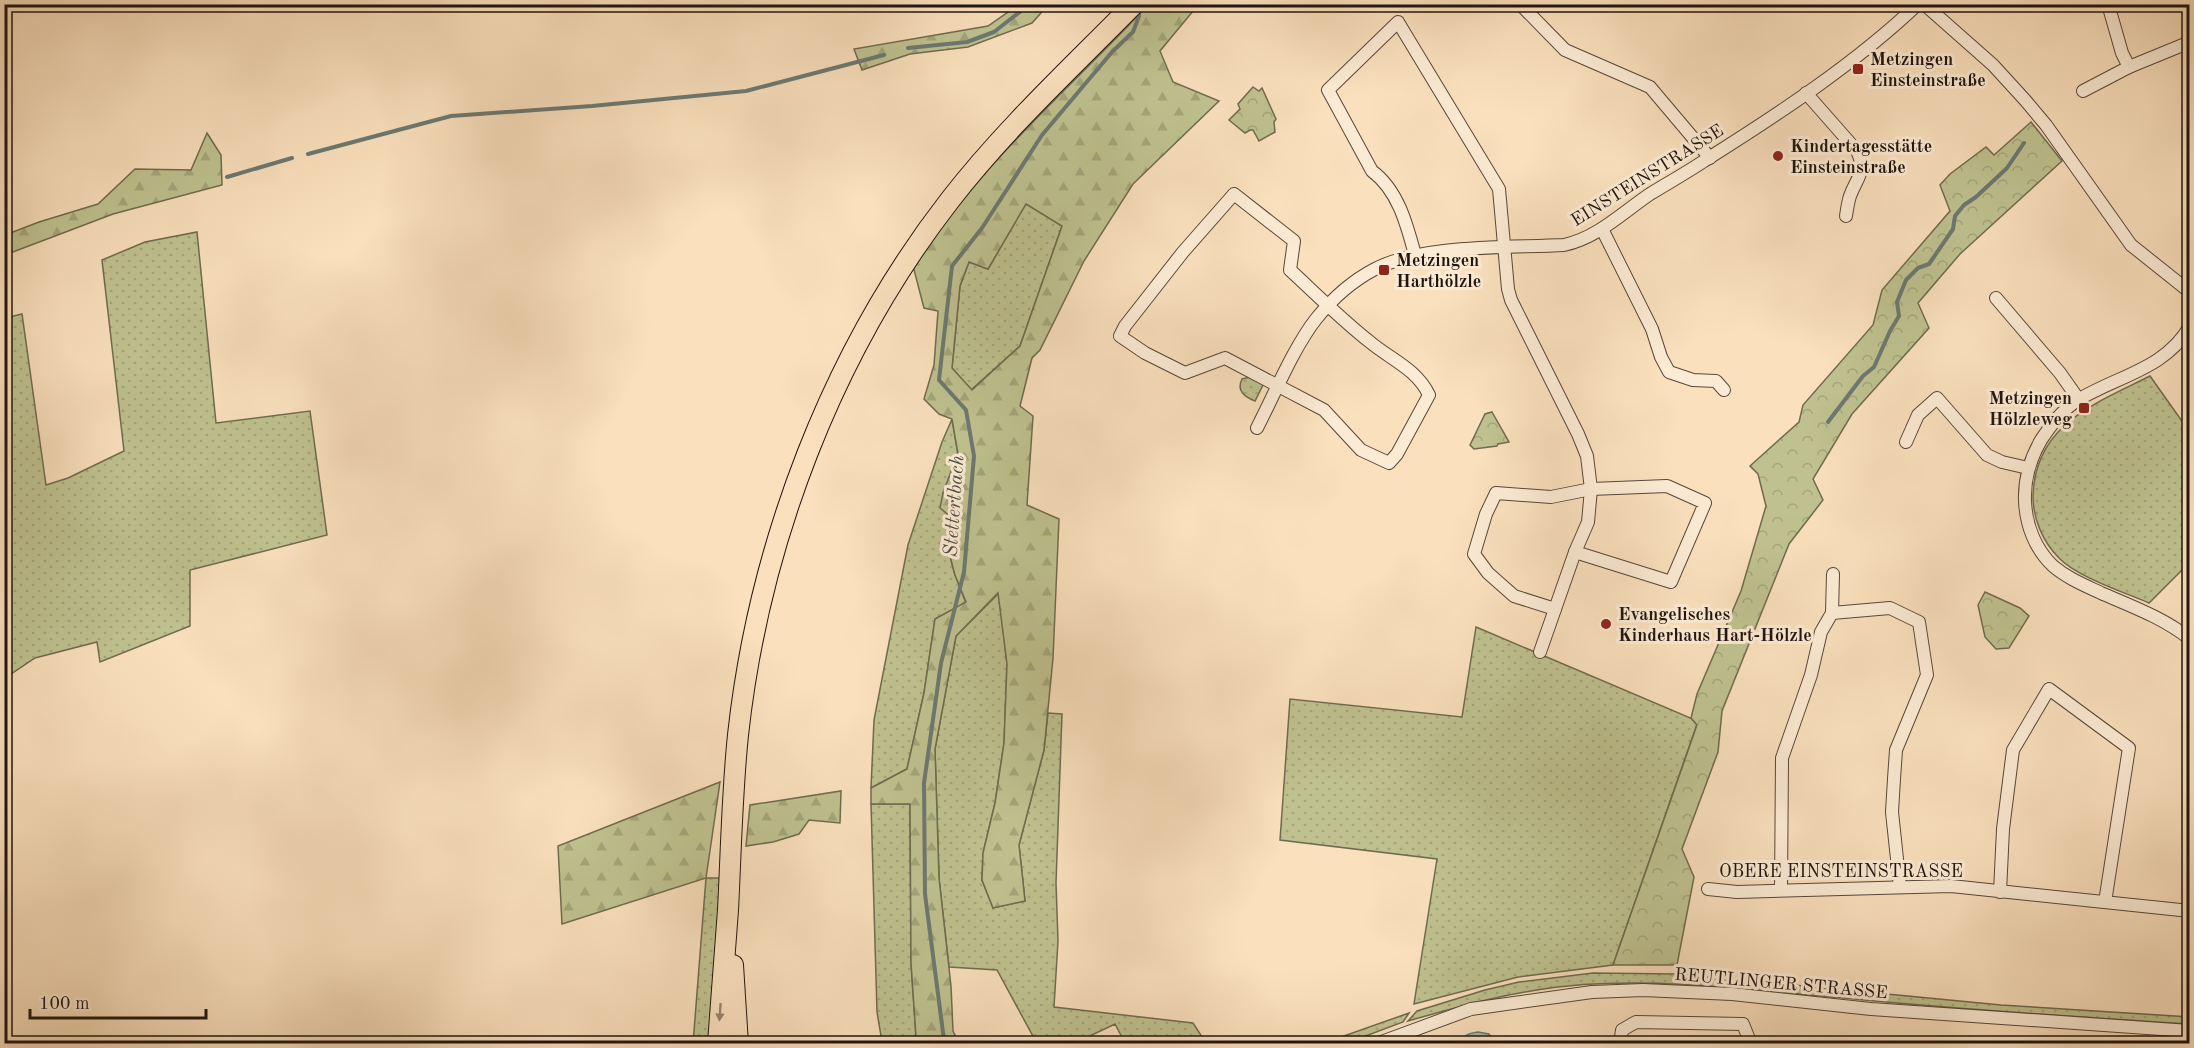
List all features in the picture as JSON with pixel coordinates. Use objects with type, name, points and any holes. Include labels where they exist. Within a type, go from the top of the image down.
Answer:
[{"type":"highway","points":[[718,1044],[738,734],[747,676],[766,579],[790,499],[824,413],[865,331],[903,268],[949,201],[1046,91],[1134,4]]},
{"type":"highway","points":[[728,912],[738,1044]]},
{"type":"street","points":[[1520,4],[1565,50],[1650,87],[1710,158]]},
{"type":"street","name":"EINSTEINSTRASSE","points":[[1257,428],[1308,331],[1329,305],[1357,280],[1376,268],[1415,255],[1459,250],[1564,245],[1602,229],[1650,194],[1710,158],[1806,93],[1896,25],[1918,4]]},
{"type":"street","points":[[1924,4],[1993,65],[2025,100],[2046,125],[2131,245],[2190,292]]},
{"type":"street","points":[[2108,4],[2122,53],[2129,67]]},
{"type":"street","points":[[1415,255],[1405,217],[1382,178],[1372,171],[1328,90],[1398,22],[1499,189],[1503,248],[1511,300],[1587,456],[1591,489],[1588,522],[1575,552],[1540,652]]},
{"type":"street","points":[[2083,91],[2129,67],[2190,42]]},
{"type":"street","points":[[1806,93],[1857,151],[1863,163],[1860,177],[1849,197],[1846,216]]},
{"type":"street","points":[[1234,194],[1294,241],[1290,270],[1329,305],[1371,344],[1397,359],[1425,386],[1429,395],[1397,454],[1389,463],[1361,450],[1324,410],[1225,358],[1185,373],[1120,336],[1125,326],[1183,252],[1234,194]]},
{"type":"street","points":[[1602,229],[1652,329],[1661,357],[1669,372],[1693,380],[1716,381],[1724,390]]},
{"type":"street","points":[[1996,298],[2060,373],[2079,400]]},
{"type":"street","points":[[2190,326],[2173,350],[2158,361],[2079,400],[2061,414],[2048,430],[2028,468],[2025,498],[2029,525],[2037,547],[2052,565],[2071,579],[2141,611],[2190,639]]},
{"type":"street","points":[[1906,442],[1918,415],[1937,398],[1987,455],[2002,462],[2028,468]]},
{"type":"street","points":[[1555,609],[1514,596],[1488,573],[1474,554],[1486,514],[1496,493],[1551,497],[1591,489],[1667,486],[1705,503],[1671,582],[1575,552]]},
{"type":"street","points":[[1781,890],[1782,758],[1810,675],[1821,632],[1832,612],[1833,574]]},
{"type":"street","points":[[1832,612],[1890,608],[1919,622],[1927,675],[1896,750],[1892,800],[1900,887]]},
{"type":"street","points":[[2000,892],[2003,829],[2013,750],[2049,689],[2129,748],[2105,902]]},
{"type":"street","name":"OBERE EINSTEINSTRASSE","points":[[1708,889],[1737,892],[1951,886],[2190,911]]},
{"type":"street","name":"REUTLINGER STRASSE","points":[[1376,1044],[1405,1038],[1471,1009],[1592,992],[1643,990],[1732,994],[1871,1009],[2190,1031]]},
{"type":"street","points":[[1620,1044],[1622,1030],[1636,1022],[1743,1024],[1750,1044]]},
{"type":"green space","points":[[1018,5],[1048,5],[1032,23],[968,47],[910,54],[862,70],[854,49],[988,26]]},
{"type":"green space","points":[[1148,5],[1198,5],[1160,51],[1173,82],[1219,101],[1133,184],[1084,261],[1040,350],[1032,358],[1020,406],[1033,416],[1027,505],[1059,519],[1053,658],[1044,750],[1019,845],[1025,901],[993,908],[982,880],[983,853],[995,803],[1004,743],[1007,664],[998,593],[956,636],[935,749],[939,878],[951,986],[953,1031],[959,1043],[920,1043],[916,1037],[911,963],[910,804],[871,804],[871,788],[907,769],[924,693],[935,619],[966,602],[955,575],[946,541],[956,521],[940,508],[943,493],[958,454],[952,419],[939,414],[924,399],[934,365],[938,311],[924,308],[913,266],[977,182]],"holes":[[[1026,204],[1062,226],[1020,346],[972,390],[952,368],[960,286],[969,262],[988,269]]]},
{"type":"green space","points":[[1253,87],[1259,91],[1262,88],[1276,119],[1275,132],[1259,141],[1253,130],[1245,133],[1229,120],[1240,109],[1238,104]]},
{"type":"green space","points":[[2031,122],[2062,161],[1960,254],[1918,303],[1929,328],[1852,414],[1813,479],[1823,500],[1789,544],[1722,711],[1718,752],[1682,849],[1694,877],[1677,965],[1613,965],[1697,725],[1691,718],[1697,694],[1741,591],[1766,506],[1758,474],[1750,466],[1799,422],[1803,405],[1873,325],[1882,290],[1950,211],[1940,185],[1950,174],[1986,147],[1994,155]]},
{"type":"green space","points":[[207,133],[221,155],[222,185],[113,214],[5,255],[5,235],[98,204],[135,169],[191,170]]},
{"type":"green space","points":[[1026,203],[1062,226],[1020,346],[971,390],[952,368],[960,286],[969,262],[988,269]]},
{"type":"green space","points":[[197,232],[216,423],[310,411],[327,535],[190,570],[190,626],[100,662],[97,642],[35,658],[5,678],[5,648],[7,647],[4,636],[5,318],[22,314],[46,485],[68,478],[124,451],[102,260],[145,242]]},
{"type":"green space","points":[[2150,376],[2189,431],[2190,562],[2149,603],[2077,572],[2059,558],[2048,545],[2040,530],[2033,496],[2036,471],[2044,451],[2056,434],[2089,407]]},
{"type":"green space","points":[[1250,377],[1264,383],[1255,401],[1245,395],[1240,387],[1242,379]]},
{"type":"green space","points":[[1492,412],[1509,442],[1474,449],[1470,445],[1485,414]]},
{"type":"green space","points":[[952,419],[958,454],[943,493],[956,521],[946,541],[955,575],[966,603],[935,619],[924,693],[907,769],[871,788],[874,720],[908,545],[942,442]]},
{"type":"green space","points":[[1985,592],[2020,608],[2029,616],[2009,648],[1996,649],[1985,637],[1978,605]]},
{"type":"green space","points":[[999,593],[1007,664],[1004,743],[995,803],[983,853],[982,880],[993,908],[1025,901],[1019,845],[1044,750],[1048,713],[1062,714],[1056,883],[1058,941],[1054,1007],[1193,1023],[1206,1043],[1125,1043],[1115,1024],[1075,1043],[1039,1043],[1034,1038],[997,970],[949,967],[939,878],[935,749],[956,636]]},
{"type":"green space","points":[[1476,627],[1693,719],[1697,724],[1613,965],[1518,977],[1414,1004],[1437,859],[1280,840],[1290,699],[1462,717]]},
{"type":"green space","points":[[720,782],[706,878],[562,924],[558,846]]},
{"type":"green space","points":[[841,791],[840,823],[809,820],[799,834],[773,842],[746,846],[750,805]]},
{"type":"green space","points":[[871,804],[910,804],[911,963],[916,1036],[920,1043],[886,1043],[881,1036],[877,1012]]},
{"type":"green space","points":[[706,878],[720,878],[715,970],[709,1043],[693,1044]]},
{"type":"green space","points":[[1593,973],[1678,974],[2001,1005],[2190,1017],[2189,1024],[1980,1010],[1711,986],[1640,983],[1568,986],[1528,991],[1408,1021],[1417,1011],[1485,990],[1519,982]]},
{"type":"green space","points":[[1409,1013],[1403,1022],[1347,1043],[1324,1043]]},
{"type":"water","points":[[1478,1032],[1489,1034],[1495,1043],[1460,1043],[1464,1036]]},
{"type":"waterway","points":[[908,48],[967,42],[994,32],[1030,4]]},
{"type":"waterway","name":"Stettertbach","points":[[947,1044],[944,1040],[925,894],[924,783],[941,663],[964,572],[974,456],[966,410],[939,380],[952,266],[982,228],[1042,135],[1112,52],[1133,32],[1139,16],[1138,10]]},
{"type":"waterway","points":[[308,154],[451,116],[592,106],[746,91],[884,55]]},
{"type":"waterway","points":[[1828,422],[1863,376],[1874,367],[1899,316],[1897,302],[1906,280],[1918,268],[1929,264],[1953,229],[1955,216],[1964,205],[2007,168],[2024,143]]},
{"type":"waterway","points":[[227,177],[292,158]]},
{"type":"place","name":"Metzingen Einsteinstraße","points":[[1858,69]]},
{"type":"place","name":"Kindertagesstätte Einsteinstraße","points":[[1778,156]]},
{"type":"place","name":"Metzingen Harthölzle","points":[[1384,270]]},
{"type":"place","name":"Metzingen Hölzleweg","points":[[2084,408]]},
{"type":"place","name":"Evangelisches Kinderhaus Hart-Hölzle","points":[[1606,624]]}]
